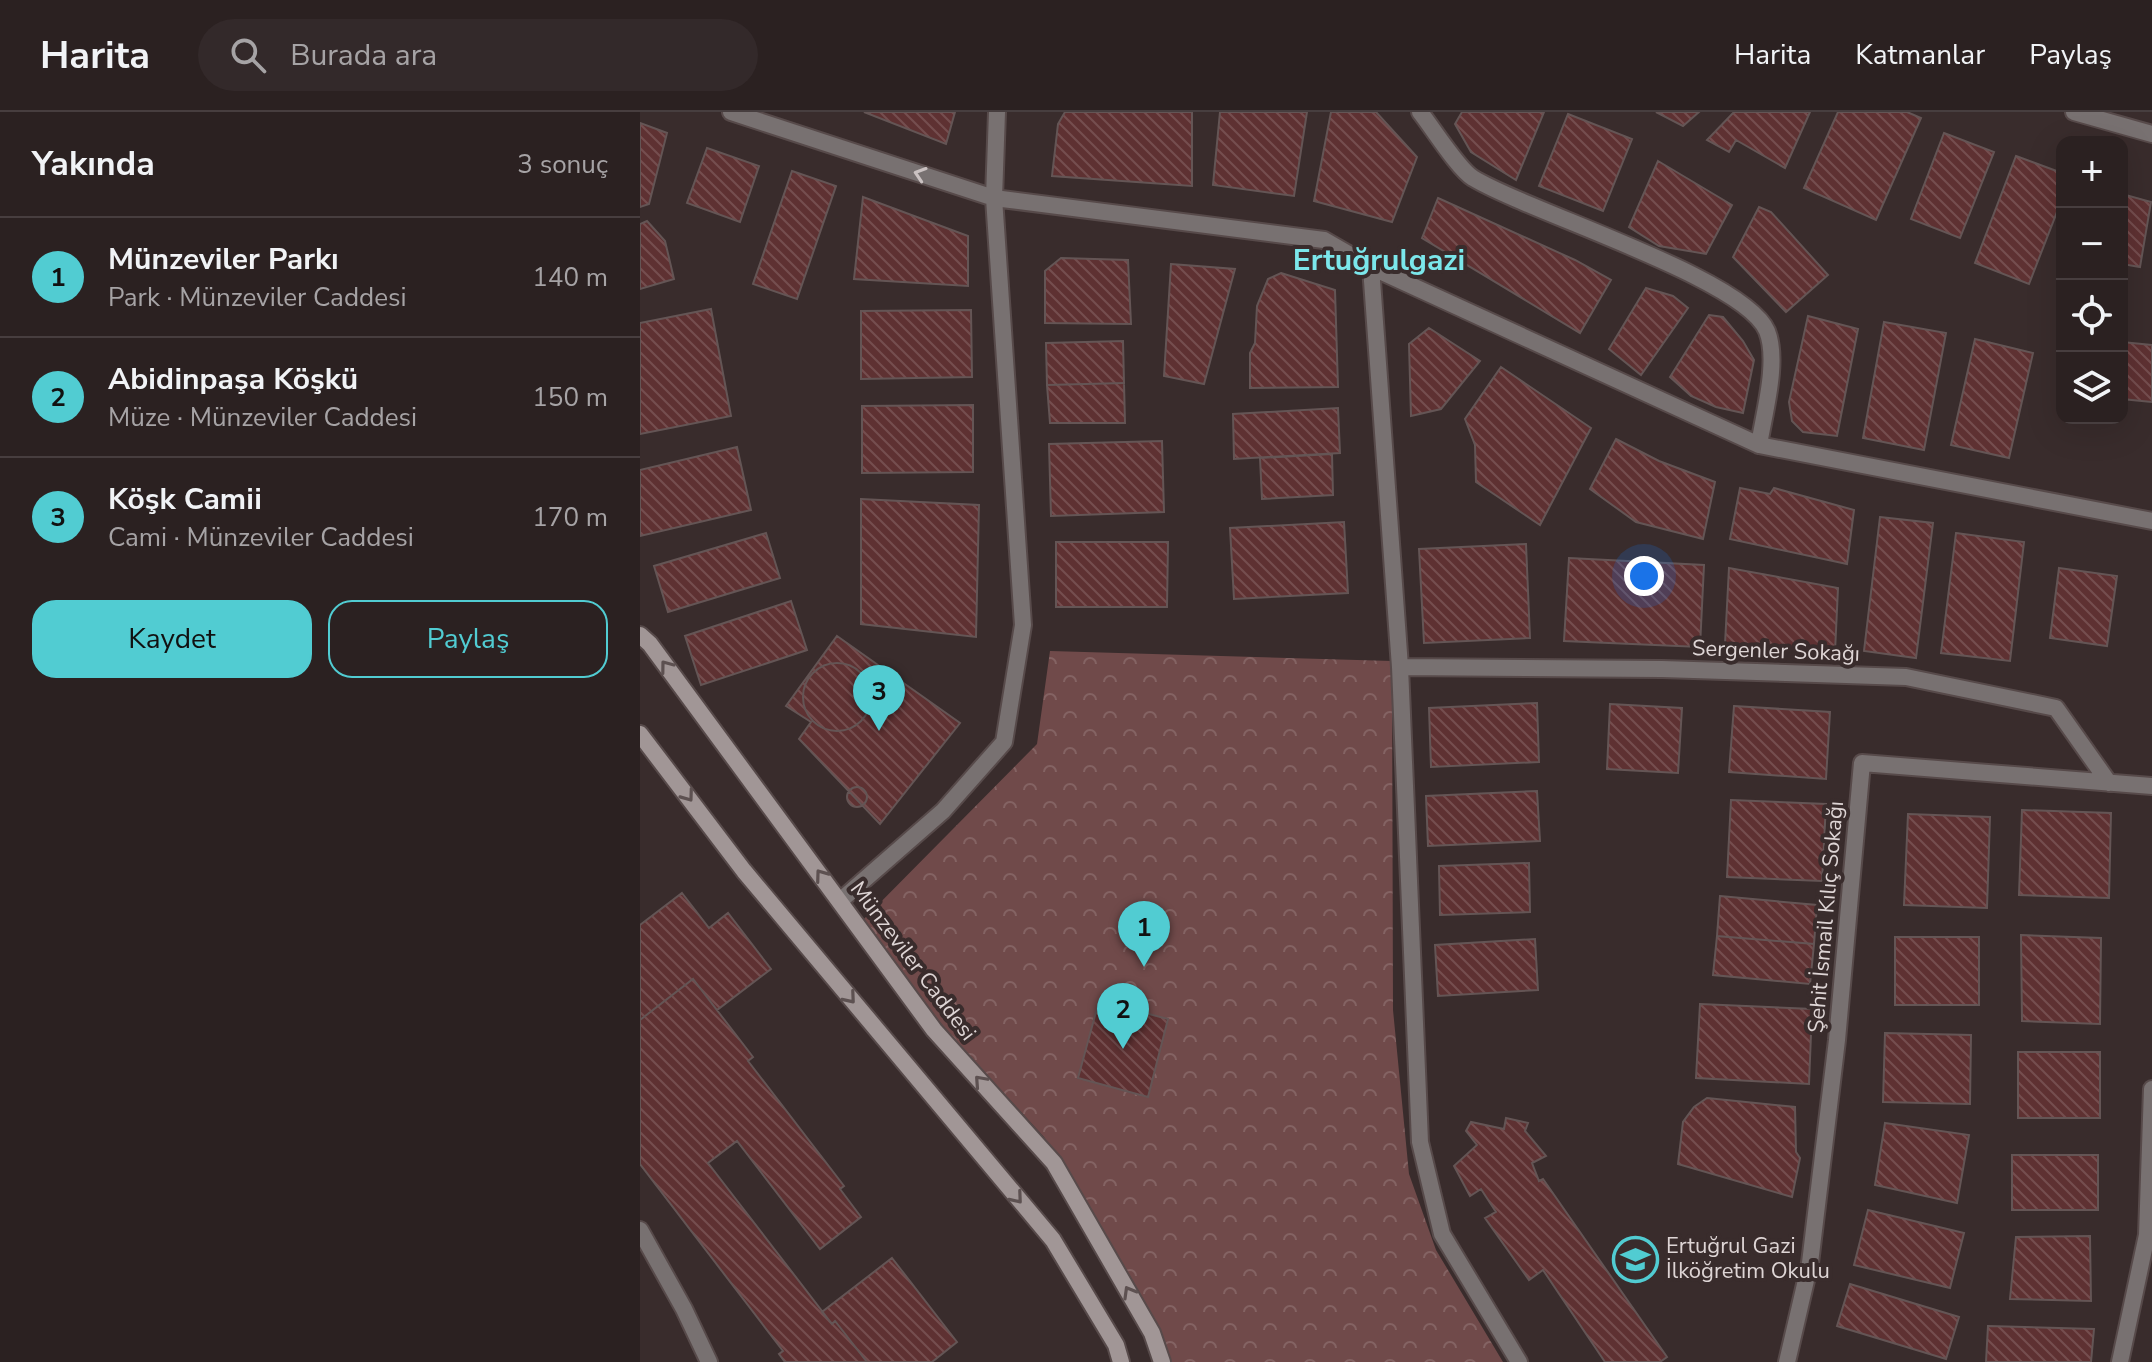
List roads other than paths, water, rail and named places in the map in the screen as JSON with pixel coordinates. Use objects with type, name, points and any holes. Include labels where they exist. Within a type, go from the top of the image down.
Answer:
[{"type":"main road","name":"Münzeviler Caddesi","points":[[640,635],[650,644],[934,1030],[1054,1163],[1152,1333],[1162,1362]]},
{"type":"main road","points":[[640,734],[744,871],[1053,1240],[1116,1345],[1120,1361]]},
{"type":"street","points":[[731,112],[994,198],[1324,240],[1371,267],[1759,445],[2152,521]]},
{"type":"street","points":[[840,901],[943,811],[1004,742],[1023,625],[994,198],[997,112]]},
{"type":"street","points":[[1420,112],[1470,177],[1707,282],[1746,305],[1766,329],[1773,353],[1759,445]]},
{"type":"street","points":[[2074,112],[2152,134]]},
{"type":"street","points":[[1371,267],[1400,667],[1420,1142],[1442,1234],[1519,1362]]},
{"type":"street","name":"Sergenler Sokağı","points":[[1400,667],[1662,669],[1906,677],[2056,708],[2109,783]]},
{"type":"street","name":"Şehit İsmail Kılıç Sokağı","points":[[1787,1362],[1810,1263],[1837,1040],[1862,763],[2152,786]]},
{"type":"street","points":[[2120,1362],[2150,1235],[2152,1089]]},
{"type":"street","points":[[640,1230],[709,1362]]},
{"type":"place","name":"Köşk Camii","points":[[879,731]]},
{"type":"place","name":"Münzeviler Parkı","points":[[1144,967]]},
{"type":"place","name":"Abidinpaşa Köşkü","points":[[1123,1049]]},
{"type":"place","name":"Ertuğrul Gazi İlköğretim Okulu","points":[[1635,1259]]},
{"type":"district","name":"Ertuğrulgazi","points":[[1379,260]]}]
